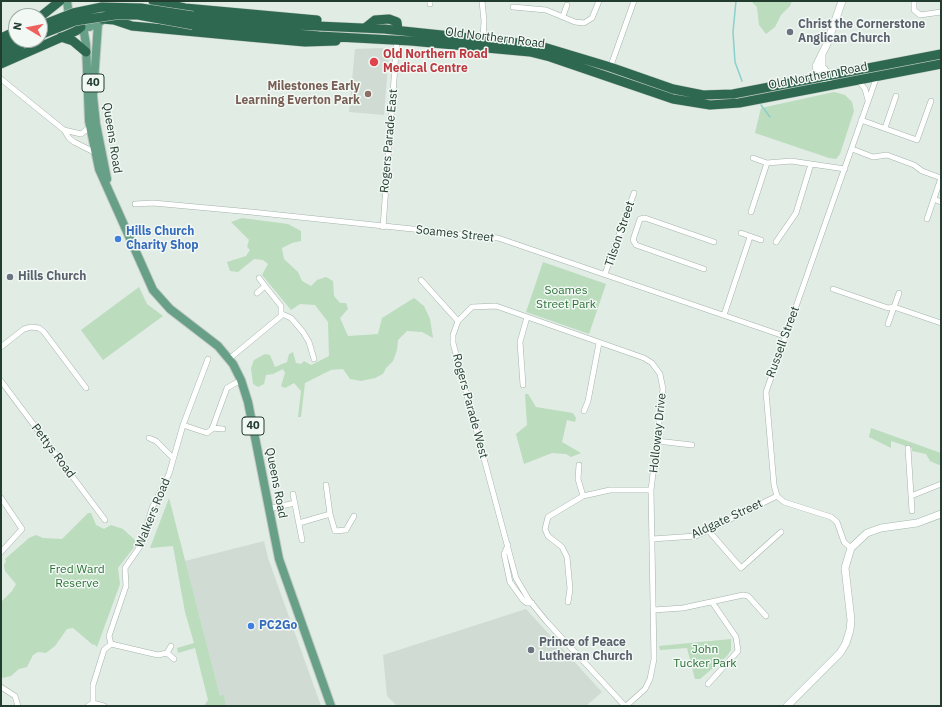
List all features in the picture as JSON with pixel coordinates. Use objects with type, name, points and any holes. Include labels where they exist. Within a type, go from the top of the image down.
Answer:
[{"type":"highway","points":[[48,11],[60,1]]},
{"type":"highway","points":[[153,1],[185,8],[322,21],[337,27]]},
{"type":"highway","name":"Old Northern Road","points":[[48,30],[75,21],[115,15],[138,15],[345,38],[397,35],[484,39],[537,45],[610,67],[673,89],[703,95],[733,94],[941,54]]},
{"type":"highway","points":[[100,21],[114,20],[132,26],[305,42],[334,42],[345,38]]},
{"type":"highway","name":"Old Northern Road","points":[[193,21],[365,28],[397,35],[535,53],[673,99],[710,105],[739,103],[941,64]]},
{"type":"highway","points":[[1,64],[82,27]]},
{"type":"highway","points":[[61,37],[73,42],[86,52]]},
{"type":"highway","points":[[1,55],[15,48]]},
{"type":"main road","name":"40","points":[[67,1],[71,19],[76,25],[82,27]]},
{"type":"main road","name":"40","points":[[100,21],[109,1]]},
{"type":"main road","points":[[829,75],[822,67],[822,55],[842,1]]},
{"type":"main road","points":[[82,27],[89,27],[100,21]]},
{"type":"main road","name":"Queens Road","points":[[100,21],[93,96],[96,124],[107,184]]},
{"type":"main road","name":"Queens Road","points":[[82,27],[86,52],[87,96],[90,127],[94,152],[99,169],[153,290],[170,309],[218,346],[229,359],[241,380],[248,402],[278,559],[331,706]]},
{"type":"main road","points":[[822,55],[818,59],[816,66],[819,77],[833,85]]},
{"type":"main road","points":[[787,706],[840,653],[846,642],[850,630],[851,620],[845,568],[851,548],[867,533],[881,528],[917,523],[941,514]]},
{"type":"street","points":[[482,1],[484,39]]},
{"type":"street","points":[[513,7],[546,10],[578,23],[587,22],[594,15],[599,1]]},
{"type":"street","points":[[607,77],[634,1]]},
{"type":"street","points":[[914,1],[914,10],[920,15],[941,12]]},
{"type":"street","points":[[563,16],[567,5]]},
{"type":"street","name":"Rogers Parade East","points":[[383,227],[397,35]]},
{"type":"street","name":"Russell Street","points":[[777,496],[774,485],[766,392],[784,336],[877,76]]},
{"type":"street","points":[[1,79],[64,130],[69,138],[74,142],[94,152]]},
{"type":"street","points":[[858,80],[865,88],[868,100]]},
{"type":"street","points":[[885,128],[896,96]]},
{"type":"street","points":[[862,120],[917,140],[930,101]]},
{"type":"street","points":[[64,130],[75,134],[81,134],[90,127]]},
{"type":"street","points":[[852,149],[873,157],[887,156],[914,165],[922,171],[941,178],[927,219]]},
{"type":"street","points":[[753,158],[767,163],[791,161],[845,169]]},
{"type":"street","points":[[751,212],[767,163]]},
{"type":"street","points":[[776,242],[796,213],[811,164]]},
{"type":"street","name":"Tilson Street","points":[[605,274],[634,193]]},
{"type":"street","points":[[934,199],[941,202]]},
{"type":"street","name":"Soames Street","points":[[135,204],[154,203],[251,212],[498,238],[784,336]]},
{"type":"street","points":[[704,269],[636,245],[633,240],[640,219],[645,218],[714,242]]},
{"type":"street","points":[[741,233],[761,240]]},
{"type":"street","points":[[724,315],[750,237]]},
{"type":"street","points":[[229,359],[278,319],[282,314],[281,306],[259,278]]},
{"type":"street","points":[[421,280],[458,321]]},
{"type":"street","points":[[257,293],[265,286]]},
{"type":"street","points":[[833,289],[888,308],[894,307],[941,323]]},
{"type":"street","points":[[888,324],[899,293]]},
{"type":"street","name":"Holloway Drive","points":[[458,321],[472,307],[491,305],[644,358],[652,363],[660,374],[663,389],[651,490],[655,649],[650,679],[645,689],[626,706]]},
{"type":"street","points":[[282,314],[293,320],[306,337],[314,359]]},
{"type":"street","points":[[523,385],[520,342],[527,317]]},
{"type":"street","name":"Rogers Parade West","points":[[458,321],[453,335],[453,343],[516,578],[532,603],[626,706]]},
{"type":"street","points":[[1,347],[24,329],[31,327],[39,328],[44,332],[86,388]]},
{"type":"street","points":[[584,411],[588,401],[599,342]]},
{"type":"street","name":"Walkers Road","points":[[94,703],[93,685],[104,650],[111,644],[109,636],[126,586],[125,568],[141,545],[152,508],[168,474],[183,425],[208,359]]},
{"type":"street","points":[[183,425],[207,433],[212,428],[227,388],[241,380]]},
{"type":"street","name":"Pettys Road","points":[[1,381],[105,520]]},
{"type":"street","points":[[212,428],[223,429]]},
{"type":"street","points":[[149,438],[156,441],[173,458]]},
{"type":"street","points":[[657,441],[692,445]]},
{"type":"street","points":[[908,448],[912,511]]},
{"type":"street","points":[[579,465],[578,479],[583,496]]},
{"type":"street","points":[[911,496],[941,484]]},
{"type":"street","points":[[326,485],[330,514],[335,531],[346,530],[354,516]]},
{"type":"street","points":[[568,602],[570,589],[566,551],[548,536],[545,524],[548,517],[559,509],[583,496],[610,490],[651,490]]},
{"type":"street","points":[[293,494],[302,540]]},
{"type":"street","points":[[777,496],[784,502],[831,517],[837,522],[844,542],[851,548]]},
{"type":"street","name":"Aldgate Street","points":[[652,539],[688,538],[708,530],[777,496]]},
{"type":"street","points":[[1,498],[22,528],[1,552]]},
{"type":"street","points":[[268,509],[295,503]]},
{"type":"street","points":[[299,523],[330,514]]},
{"type":"street","points":[[708,530],[741,568],[781,532]]},
{"type":"street","points":[[653,610],[683,608],[743,595],[748,596],[766,616]]},
{"type":"street","points":[[708,684],[738,651],[736,637],[712,602]]},
{"type":"street","points":[[111,644],[158,655],[167,653],[171,646]]},
{"type":"street","points":[[167,653],[174,659]]},
{"type":"street","points":[[1,687],[15,696],[18,706]]},
{"type":"street","points":[[88,706],[94,703],[104,706]]},
{"type":"shaded area","points":[[382,48],[389,52],[384,115],[349,112],[355,49]]},
{"type":"shaded area","points":[[264,541],[268,558],[321,706],[226,706],[224,696],[220,696],[185,561]]},
{"type":"shaded area","points":[[526,609],[602,692],[586,706],[397,706],[387,696],[383,655]]},
{"type":"green space","points":[[751,1],[792,1],[790,6],[781,15],[775,27],[766,34],[759,25],[757,7]]},
{"type":"green space","points":[[834,92],[845,95],[852,102],[854,111],[840,154],[836,159],[755,133],[761,108]]},
{"type":"green space","points":[[242,218],[288,224],[301,231],[301,241],[292,243],[282,248],[284,259],[298,272],[302,281],[311,286],[317,280],[326,277],[333,281],[334,296],[340,303],[346,303],[348,309],[340,318],[348,336],[378,334],[382,318],[414,298],[424,306],[430,319],[433,338],[422,332],[407,331],[398,340],[397,350],[393,361],[386,368],[383,374],[375,378],[361,381],[350,379],[343,369],[331,370],[305,383],[301,417],[298,417],[301,391],[294,383],[285,388],[281,386],[285,373],[283,369],[273,374],[266,375],[264,384],[258,387],[253,384],[251,368],[254,360],[265,354],[270,355],[275,367],[287,362],[289,354],[293,352],[296,363],[301,364],[304,361],[311,365],[329,356],[328,322],[315,305],[300,304],[291,310],[262,275],[268,264],[263,260],[254,259],[238,272],[230,271],[227,262],[246,256],[250,250],[247,247],[249,240],[231,222]]},
{"type":"green space","name":"Soames Street Park","points":[[543,262],[606,284],[589,334],[526,312]]},
{"type":"green space","points":[[139,287],[147,304],[163,316],[103,360],[81,330]]},
{"type":"green space","points":[[525,394],[528,394],[536,407],[573,413],[576,418],[575,422],[567,420],[562,442],[581,453],[571,457],[566,454],[552,453],[524,464],[516,434],[527,425]]},
{"type":"green space","points":[[871,428],[941,453],[941,464],[939,465],[930,461],[926,454],[912,451],[912,448],[891,441],[891,448],[869,437]]},
{"type":"green space","points":[[169,498],[220,696],[224,695],[226,706],[204,706],[208,700],[195,648],[178,653],[177,648],[194,643],[185,612],[173,546],[150,548]]},
{"type":"green space","name":"Fred Ward Reserve","points":[[88,513],[91,513],[96,525],[104,529],[111,525],[123,529],[135,540],[135,546],[118,568],[120,584],[97,647],[73,628],[67,629],[55,646],[46,653],[38,652],[33,655],[27,667],[19,669],[11,676],[3,678],[1,676],[1,602],[12,591],[16,584],[5,571],[5,559],[29,538],[36,535],[43,538],[62,539]]},
{"type":"green space","name":"John Tucker Park","points":[[731,639],[731,650],[727,656],[700,679],[695,679],[687,648],[660,650],[659,646]]},
{"type":"waterway","points":[[736,1],[733,32],[735,62],[742,81]]},
{"type":"waterway","points":[[761,105],[770,117]]},
{"type":"place","name":"Christ the Cornerstone Anglican Church","points":[[790,32]]},
{"type":"place","name":"Old Northern Road Medical Centre","points":[[374,62]]},
{"type":"place","name":"Milestones Early Learning Everton Park","points":[[368,94]]},
{"type":"place","name":"Hills Church Charity Shop","points":[[118,239]]},
{"type":"place","name":"Hills Church","points":[[10,277]]},
{"type":"place","name":"PC2Go","points":[[251,626]]},
{"type":"place","name":"Prince of Peace Lutheran Church","points":[[531,650]]}]
